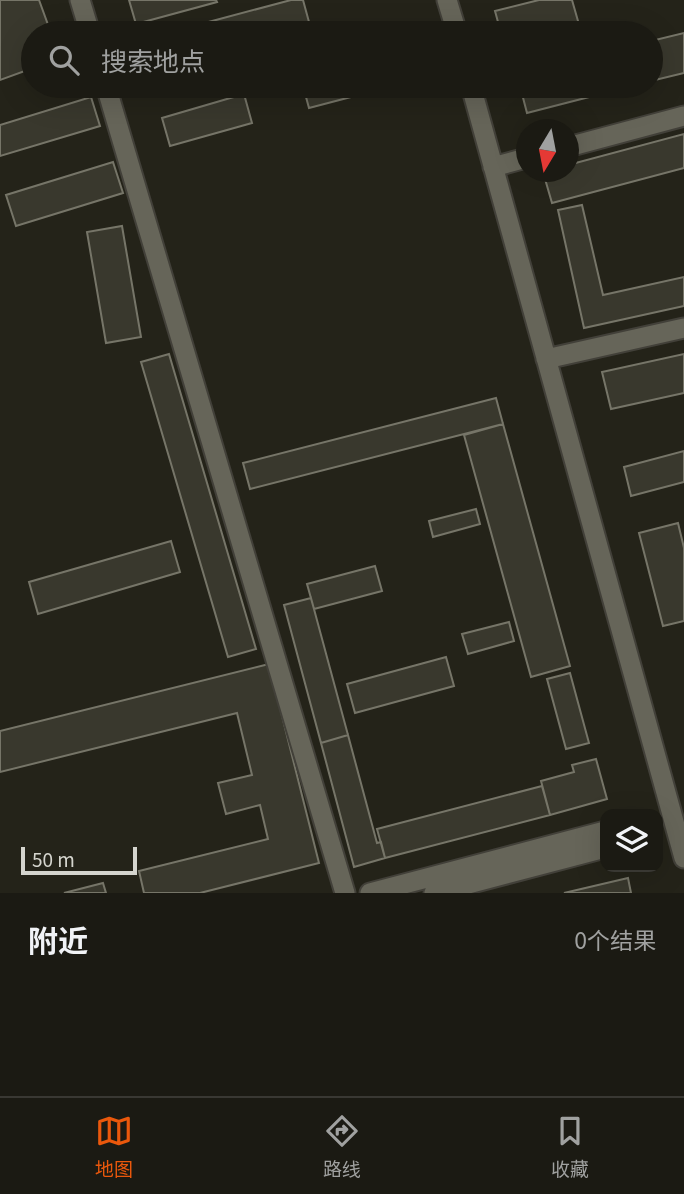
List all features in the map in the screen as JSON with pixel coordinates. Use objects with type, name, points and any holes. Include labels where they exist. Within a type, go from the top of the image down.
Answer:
[{"type":"street","points":[[80,0],[86,21]]},
{"type":"street","points":[[447,0],[453,21]]},
{"type":"street","points":[[110,98],[345,893]]},
{"type":"street","points":[[474,98],[684,858]]},
{"type":"street","points":[[579,144],[684,116]]},
{"type":"street","points":[[493,167],[516,161]]},
{"type":"street","points":[[546,359],[684,328]]},
{"type":"street","points":[[370,893],[600,832]]},
{"type":"street","points":[[434,893],[600,849]]},
{"type":"building","points":[[0,0],[39,0],[47,21],[21,21],[21,72],[0,80]]},
{"type":"building","points":[[129,0],[217,2],[147,21],[135,21]]},
{"type":"building","points":[[291,0],[303,0],[309,21],[212,21]]},
{"type":"building","points":[[539,0],[572,0],[578,21],[498,21],[495,11]]},
{"type":"building","points":[[684,33],[684,73],[663,78],[663,38]]},
{"type":"building","points":[[91,98],[100,126],[0,156],[0,125]]},
{"type":"building","points":[[230,98],[245,98],[252,123],[170,146],[162,118]]},
{"type":"building","points":[[306,98],[347,98],[309,108]]},
{"type":"building","points":[[523,98],[585,98],[527,113]]},
{"type":"building","points":[[684,134],[684,168],[552,203],[546,182],[579,182],[579,162]]},
{"type":"building","points":[[113,162],[123,193],[16,226],[6,195]]},
{"type":"building","points":[[582,205],[603,295],[684,277],[684,306],[584,328],[558,210]]},
{"type":"building","points":[[122,226],[141,337],[106,343],[87,232]]},
{"type":"building","points":[[169,354],[256,649],[228,657],[141,362]]},
{"type":"building","points":[[684,354],[684,393],[611,409],[602,372]]},
{"type":"building","points":[[496,398],[503,424],[250,489],[243,463]]},
{"type":"building","points":[[503,424],[570,666],[531,677],[464,435]]},
{"type":"building","points":[[684,451],[684,482],[631,496],[624,467]]},
{"type":"building","points":[[476,509],[480,524],[433,537],[429,521]]},
{"type":"building","points":[[678,523],[684,548],[684,621],[663,626],[639,533]]},
{"type":"building","points":[[171,541],[180,572],[38,614],[29,582]]},
{"type":"building","points":[[375,566],[382,591],[314,609],[307,584]]},
{"type":"building","points":[[311,598],[348,735],[321,743],[284,605]]},
{"type":"building","points":[[509,622],[514,641],[468,654],[462,634]]},
{"type":"building","points":[[446,657],[454,686],[355,713],[347,684]]},
{"type":"building","points":[[269,664],[319,863],[200,893],[144,893],[139,871],[268,839],[260,805],[226,814],[218,783],[252,775],[237,713],[0,772],[0,731]]},
{"type":"building","points":[[570,673],[589,743],[566,749],[547,679]]},
{"type":"building","points":[[348,735],[377,843],[381,842],[385,858],[354,867],[321,743]]},
{"type":"building","points":[[596,759],[607,799],[550,815],[541,781],[574,772],[572,765]]},
{"type":"building","points":[[542,786],[550,815],[385,858],[377,829]]},
{"type":"building","points":[[628,878],[631,893],[564,893]]},
{"type":"building","points":[[103,883],[106,893],[64,893]]}]
